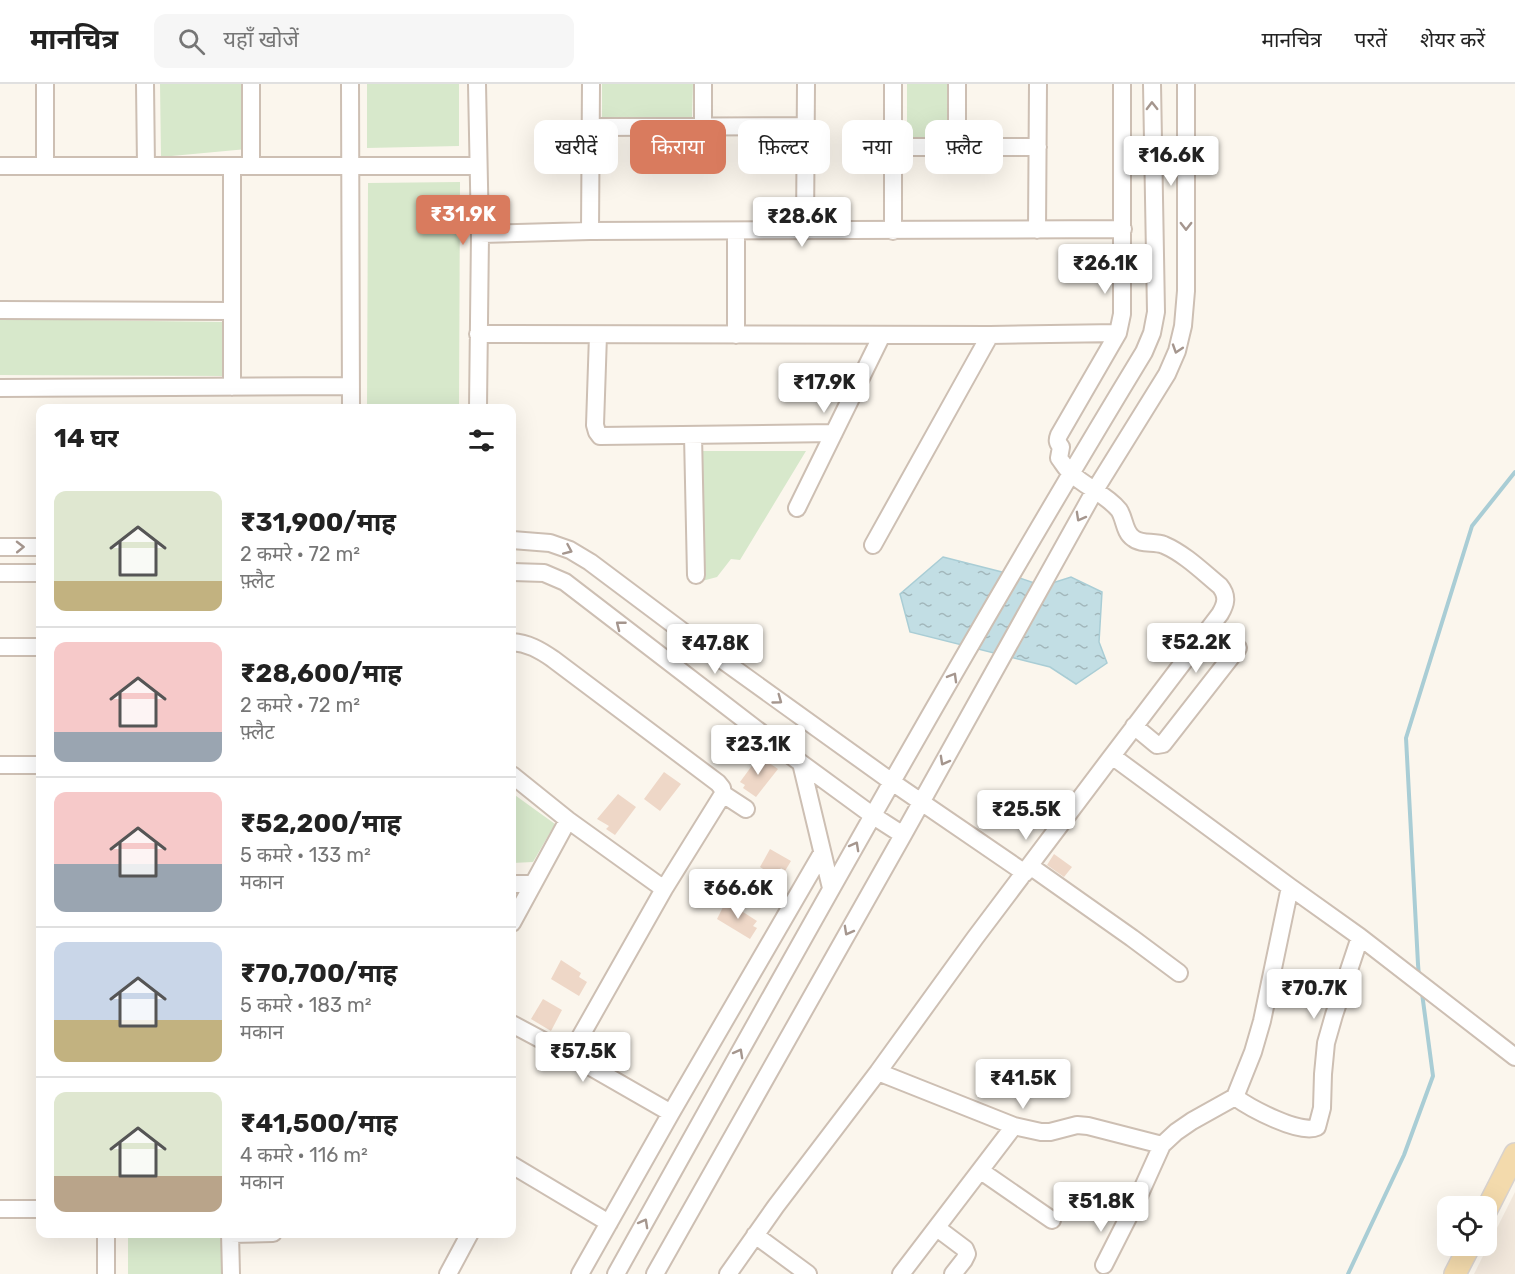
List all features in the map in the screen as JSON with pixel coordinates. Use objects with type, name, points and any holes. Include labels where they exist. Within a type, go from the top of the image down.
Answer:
[{"type":"main road","points":[[1494,1196],[1515,1154]]},
{"type":"main road","points":[[1455,1274],[1464,1256]]},
{"type":"street","points":[[45,84],[45,166]]},
{"type":"street","points":[[145,84],[146,166]]},
{"type":"street","points":[[251,84],[252,166]]},
{"type":"street","points":[[350,84],[351,404]]},
{"type":"street","points":[[477,84],[480,234],[478,404]]},
{"type":"street","points":[[591,84],[591,120]]},
{"type":"street","points":[[703,84],[703,120]]},
{"type":"street","points":[[806,84],[806,120]]},
{"type":"street","points":[[893,84],[893,120]]},
{"type":"street","points":[[957,84],[957,120]]},
{"type":"street","points":[[1037,230],[1038,84]]},
{"type":"street","points":[[728,1274],[1225,605],[1226,597],[1220,586],[1188,559],[1163,544],[1135,540],[1130,536],[1126,530],[1124,517],[1118,509],[1071,473],[1059,458],[1060,447],[1057,439],[1118,333],[1122,314],[1122,84]]},
{"type":"street","points":[[616,1274],[872,815],[1144,352],[1152,333],[1156,312],[1152,84]]},
{"type":"street","points":[[655,1274],[1095,490],[1167,374],[1178,351],[1184,326],[1186,291],[1186,84]]},
{"type":"street","points":[[1003,147],[1038,147]]},
{"type":"street","points":[[0,166],[478,166]]},
{"type":"street","points":[[232,166],[232,387]]},
{"type":"street","points":[[590,231],[591,174]]},
{"type":"street","points":[[805,231],[806,174]]},
{"type":"street","points":[[893,174],[893,231]]},
{"type":"street","points":[[480,234],[590,231],[1123,229]]},
{"type":"street","points":[[736,231],[736,335]]},
{"type":"street","points":[[0,310],[232,311]]},
{"type":"street","points":[[478,334],[1118,333]]},
{"type":"street","points":[[598,334],[595,426],[600,436],[834,433]]},
{"type":"street","points":[[797,508],[882,335]]},
{"type":"street","points":[[873,545],[990,335]]},
{"type":"street","points":[[0,388],[351,386]]},
{"type":"street","points":[[693,435],[696,574]]},
{"type":"street","points":[[516,540],[550,543],[570,550],[590,562],[892,782],[1132,938],[1179,973]]},
{"type":"street","points":[[0,547],[36,547]]},
{"type":"street","points":[[516,572],[544,573],[565,582],[801,763],[903,835]]},
{"type":"street","points":[[0,573],[36,573]]},
{"type":"street","points":[[516,642],[538,649],[553,659],[718,783],[723,794],[664,889],[570,1055]]},
{"type":"street","points":[[0,647],[36,647]]},
{"type":"street","points":[[1134,726],[1157,745],[1163,744],[1238,648]]},
{"type":"street","points":[[1112,756],[1360,937],[1515,1057]]},
{"type":"street","points":[[801,763],[831,888]]},
{"type":"street","points":[[0,765],[36,765]]},
{"type":"street","points":[[516,778],[568,820],[664,889]]},
{"type":"street","points":[[723,794],[746,808]]},
{"type":"street","points":[[516,916],[568,820]]},
{"type":"street","points":[[580,1274],[822,853]]},
{"type":"street","points":[[516,884],[533,884]]},
{"type":"street","points":[[1104,1266],[1162,1145],[1192,1121],[1235,1097],[1253,1052],[1262,1021],[1290,887]]},
{"type":"street","points":[[1235,1097],[1245,1105],[1272,1118],[1310,1130],[1317,1127],[1322,1108],[1326,1043],[1360,937]]},
{"type":"street","points":[[737,1000],[759,1018]]},
{"type":"street","points":[[516,1026],[671,1113]]},
{"type":"street","points":[[879,1072],[1014,1126],[1041,1132],[1077,1125],[1088,1126],[1162,1145]]},
{"type":"street","points":[[901,1274],[1014,1126]]},
{"type":"street","points":[[516,1167],[609,1223]]},
{"type":"street","points":[[981,1171],[1052,1220]]},
{"type":"street","points":[[0,1209],[36,1209]]},
{"type":"street","points":[[937,1228],[965,1249],[967,1254],[952,1274]]},
{"type":"street","points":[[755,1235],[808,1274]]},
{"type":"street","points":[[106,1238],[106,1274]]},
{"type":"street","points":[[230,1238],[231,1274]]},
{"type":"street","points":[[448,1274],[467,1238]]},
{"type":"shaded area","points":[[1515,1192],[1515,1274],[1474,1274],[1483,1256],[1497,1256],[1497,1228]]},
{"type":"green space","points":[[160,84],[246,84],[247,149],[161,157]]},
{"type":"green space","points":[[367,84],[459,84],[459,146],[367,148]]},
{"type":"green space","points":[[602,84],[693,84],[692,117],[602,117]]},
{"type":"green space","points":[[907,84],[949,84],[949,120],[925,120],[925,137],[913,137],[913,120],[907,120]]},
{"type":"green space","points":[[460,182],[459,404],[367,404],[368,183]]},
{"type":"green space","points":[[0,319],[224,322],[226,376],[0,375]]},
{"type":"green space","points":[[702,451],[806,451],[740,560],[731,559],[717,577],[702,581]]},
{"type":"green space","points":[[516,796],[555,824],[533,862],[516,863]]},
{"type":"green space","points":[[128,1238],[225,1238],[224,1274],[128,1274]]},
{"type":"water","points":[[943,557],[1002,572],[1043,586],[1071,577],[1102,592],[1099,642],[1107,663],[1076,684],[1050,667],[910,632],[900,594]]},
{"type":"building","points":[[759,756],[778,769],[756,797],[743,788],[745,785],[740,782]]},
{"type":"building","points":[[664,772],[681,784],[660,811],[644,799]]},
{"type":"building","points":[[618,794],[636,807],[615,835],[606,829],[609,826],[597,819]]},
{"type":"building","points":[[770,849],[791,861],[785,871],[781,868],[775,878],[760,867]]},
{"type":"building","points":[[1054,854],[1072,867],[1064,877],[1047,865]]},
{"type":"building","points":[[726,901],[757,921],[753,926],[757,928],[750,939],[717,919]]},
{"type":"building","points":[[561,960],[581,973],[579,977],[587,982],[579,996],[551,979]]},
{"type":"building","points":[[543,999],[562,1010],[551,1031],[531,1019]]},
{"type":"waterway","points":[[1419,977],[1406,738],[1472,526],[1515,472]]},
{"type":"waterway","points":[[1348,1274],[1404,1155],[1433,1076],[1422,993]]}]
